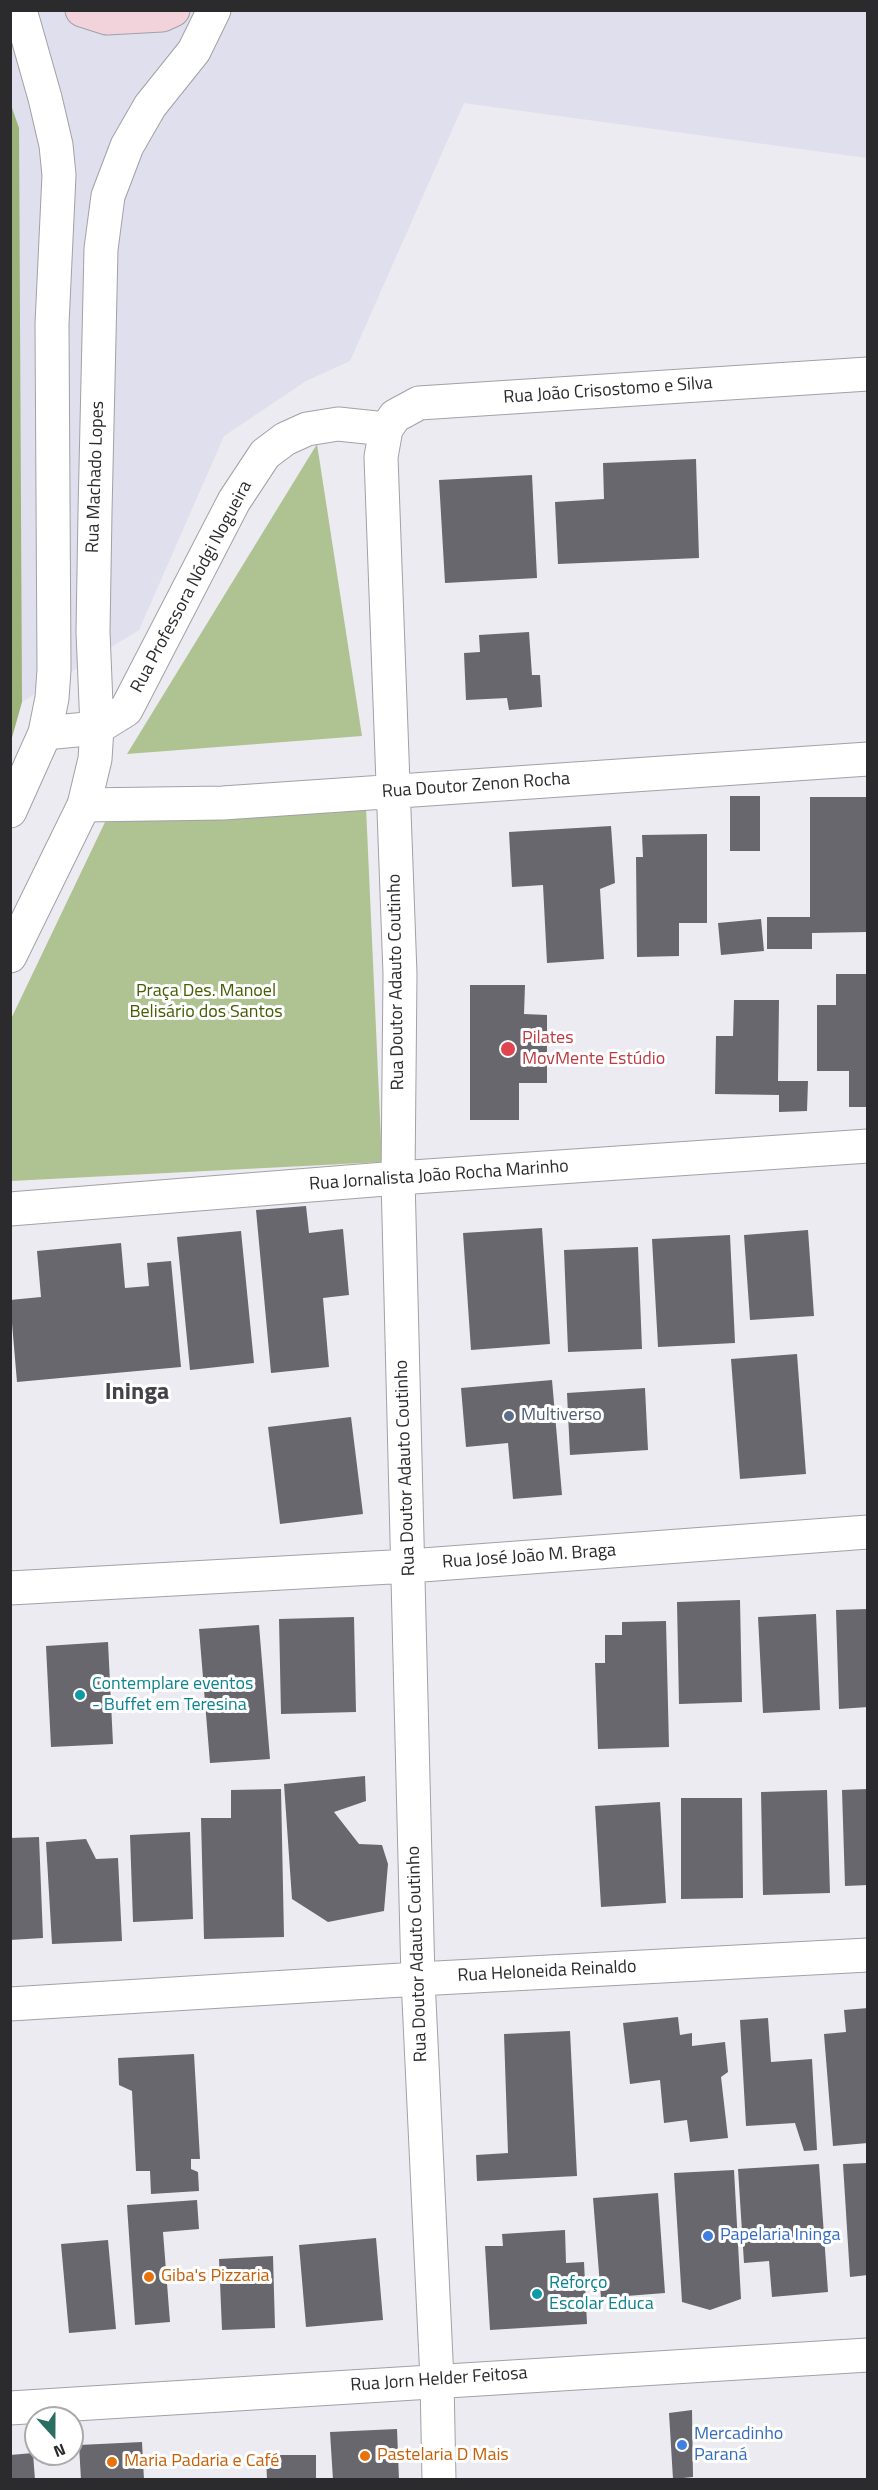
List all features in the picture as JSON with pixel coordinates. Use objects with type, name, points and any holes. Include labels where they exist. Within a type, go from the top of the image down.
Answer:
[{"type":"main road","points":[[82,10],[106,18],[162,15],[173,10]]},
{"type":"street","points":[[10,811],[45,733],[52,698],[54,670],[52,324],[59,175],[56,145],[45,98],[20,10]]},
{"type":"street","name":"Rua Machado Lopes","points":[[10,956],[84,806],[95,759],[97,729],[93,632],[104,217],[108,196],[127,146],[150,106],[194,51],[214,10]]},
{"type":"street","name":"Rua João Crisostomo e Silva","points":[[383,443],[395,416],[419,403],[867,374]]},
{"type":"street","name":"Rua Professora Nódgi Nogueira","points":[[97,729],[126,710],[234,501],[265,454],[285,439],[307,429],[338,424],[383,443]]},
{"type":"street","name":"Rua Doutor Adauto Coutinho","points":[[383,443],[392,791],[400,974],[399,1178],[418,1979],[439,2480]]},
{"type":"street","points":[[45,733],[97,729]]},
{"type":"street","name":"Rua Doutor Zenon Rocha","points":[[84,806],[223,803],[867,759]]},
{"type":"street","name":"Rua Jornalista João Rocha Marinho","points":[[10,1209],[399,1178],[867,1146]]},
{"type":"street","name":"Rua José João M. Braga","points":[[10,1588],[409,1566],[867,1532]]},
{"type":"street","name":"Rua Heloneida Reinaldo","points":[[10,2004],[867,1955]]},
{"type":"street","name":"Rua Jorn Helder Feitosa","points":[[10,2408],[867,2355]]},
{"type":"shaded area","points":[[11,11],[867,11],[867,158],[464,103],[350,361],[306,381],[224,436],[139,630],[22,702],[11,741]]},
{"type":"green space","points":[[11,105],[19,128],[22,702],[11,741]]},
{"type":"green space","points":[[317,444],[362,736],[127,754]]},
{"type":"green space","name":"Praça Des. Manoel Belisário dos Santos","points":[[366,807],[382,1162],[11,1181],[10,1021],[106,820]]},
{"type":"building","points":[[696,459],[699,558],[558,564],[555,502],[604,499],[603,463]]},
{"type":"building","points":[[532,475],[537,578],[445,583],[439,480]]},
{"type":"building","points":[[529,632],[532,675],[540,675],[542,707],[509,710],[507,698],[466,700],[464,653],[480,652],[479,635]]},
{"type":"building","points":[[730,796],[760,796],[760,851],[730,851]]},
{"type":"building","points":[[810,797],[868,797],[868,932],[812,933],[812,949],[767,949],[767,917],[810,917]]},
{"type":"building","points":[[611,826],[615,883],[600,889],[604,959],[547,963],[543,885],[512,887],[509,832]]},
{"type":"building","points":[[707,834],[707,923],[679,923],[679,956],[637,957],[636,857],[643,857],[642,835]]},
{"type":"building","points":[[761,919],[764,951],[721,955],[718,923]]},
{"type":"building","points":[[836,974],[868,974],[868,1107],[849,1107],[849,1071],[817,1071],[817,1005],[836,1005]]},
{"type":"building","name":"Pilates MovMente Estúdio","points":[[470,985],[525,985],[524,1014],[547,1015],[547,1083],[519,1083],[519,1120],[470,1120]]},
{"type":"building","points":[[734,1000],[779,1000],[778,1081],[808,1081],[807,1111],[779,1112],[779,1095],[715,1094],[716,1036],[733,1036]]},
{"type":"building","points":[[306,1206],[309,1233],[343,1229],[349,1295],[323,1298],[329,1367],[271,1373],[256,1210]]},
{"type":"building","points":[[542,1228],[550,1344],[471,1350],[463,1233]]},
{"type":"building","points":[[808,1230],[814,1316],[750,1320],[744,1235]]},
{"type":"building","points":[[241,1231],[254,1363],[190,1370],[177,1237]]},
{"type":"building","points":[[730,1235],[735,1343],[658,1347],[652,1239]]},
{"type":"building","points":[[121,1243],[125,1288],[149,1286],[147,1263],[171,1261],[181,1367],[17,1382],[10,1300],[41,1297],[37,1251]]},
{"type":"building","points":[[638,1247],[642,1349],[568,1352],[564,1250]]},
{"type":"building","points":[[797,1354],[806,1474],[740,1479],[731,1359]]},
{"type":"building","name":"Multiverso","points":[[552,1380],[562,1495],[513,1499],[508,1443],[466,1447],[461,1388]]},
{"type":"building","points":[[645,1388],[648,1450],[570,1455],[567,1393]]},
{"type":"building","points":[[351,1417],[363,1514],[280,1524],[268,1427]]},
{"type":"building","points":[[740,1600],[742,1702],[679,1704],[677,1602]]},
{"type":"building","points":[[868,1609],[868,1707],[839,1709],[836,1610]]},
{"type":"building","points":[[816,1614],[820,1710],[763,1713],[758,1617]]},
{"type":"building","points":[[354,1617],[356,1712],[281,1714],[279,1619]]},
{"type":"building","points":[[666,1621],[669,1747],[598,1749],[595,1663],[605,1663],[605,1635],[622,1635],[622,1622]]},
{"type":"building","points":[[259,1625],[270,1759],[210,1763],[199,1629]]},
{"type":"building","name":"Contemplare eventos - Buffet em Teresina","points":[[108,1642],[113,1744],[51,1747],[46,1646]]},
{"type":"building","points":[[365,1776],[366,1801],[334,1812],[359,1844],[382,1845],[388,1864],[384,1911],[328,1922],[292,1899],[284,1784]]},
{"type":"building","points":[[281,1789],[284,1937],[204,1939],[201,1818],[231,1818],[231,1790]]},
{"type":"building","points":[[868,1789],[868,1885],[845,1886],[842,1790]]},
{"type":"building","points":[[827,1790],[830,1893],[763,1895],[761,1792]]},
{"type":"building","points":[[681,1798],[742,1798],[743,1898],[681,1899]]},
{"type":"building","points":[[660,1802],[666,1903],[601,1907],[595,1806]]},
{"type":"building","points":[[190,1832],[193,1919],[133,1922],[130,1835]]},
{"type":"building","points":[[39,1837],[43,1938],[10,1940],[10,1838]]},
{"type":"building","points":[[86,1839],[96,1859],[118,1858],[122,1941],[52,1944],[46,1842]]},
{"type":"building","points":[[868,2008],[868,2143],[833,2146],[824,2034],[846,2032],[844,2010]]},
{"type":"building","points":[[678,2017],[680,2035],[692,2033],[692,2046],[725,2042],[728,2072],[721,2077],[728,2138],[690,2142],[687,2120],[664,2123],[660,2080],[630,2084],[623,2023]]},
{"type":"building","points":[[768,2018],[771,2062],[812,2059],[817,2150],[804,2151],[795,2123],[746,2126],[740,2020]]},
{"type":"building","points":[[570,2031],[577,2176],[477,2181],[476,2155],[508,2153],[504,2034]]},
{"type":"building","points":[[194,2054],[200,2159],[191,2159],[191,2169],[198,2172],[199,2191],[151,2194],[150,2171],[136,2171],[132,2091],[119,2085],[118,2058]]},
{"type":"building","points":[[868,2163],[868,2275],[850,2277],[843,2164]]},
{"type":"building","points":[[819,2164],[828,2292],[772,2297],[769,2261],[744,2263],[738,2169]]},
{"type":"building","name":"Papelaria Ininga","points":[[734,2170],[741,2299],[710,2310],[682,2302],[674,2173]]},
{"type":"building","points":[[658,2193],[665,2293],[601,2298],[593,2198]]},
{"type":"building","name":"Giba's Pizzaria","points":[[197,2200],[199,2229],[163,2232],[170,2322],[135,2325],[127,2205]]},
{"type":"building","name":"Reforço Escolar Educa","points":[[565,2230],[566,2263],[584,2262],[587,2324],[490,2330],[485,2246],[503,2246],[502,2234]]},
{"type":"building","points":[[376,2238],[383,2320],[306,2327],[299,2245]]},
{"type":"building","points":[[108,2240],[116,2329],[69,2333],[61,2244]]},
{"type":"building","points":[[273,2256],[275,2328],[222,2330],[219,2259]]},
{"type":"building","name":"Mercadinho Paraná","points":[[692,2410],[693,2477],[673,2479],[669,2413]]},
{"type":"building","name":"Pastelaria D Mais","points":[[397,2429],[399,2480],[333,2480],[330,2432]]},
{"type":"building","name":"Maria Padaria e Café","points":[[142,2442],[144,2480],[81,2480],[80,2466],[84,2466],[84,2445]]},
{"type":"building","points":[[24,2454],[24,2466],[34,2466],[35,2480],[10,2480],[10,2455]]},
{"type":"building","points":[[266,2455],[316,2455],[316,2480],[267,2480]]},
{"type":"place","name":"Pilates MovMente Estúdio","points":[[508,1049]]},
{"type":"place","name":"Multiverso","points":[[509,1416]]},
{"type":"place","name":"Contemplare eventos - Buffet em Teresina","points":[[80,1695]]},
{"type":"place","name":"Papelaria Ininga","points":[[708,2236]]},
{"type":"place","name":"Giba's Pizzaria","points":[[149,2277]]},
{"type":"place","name":"Reforço Escolar Educa","points":[[537,2294]]},
{"type":"place","name":"Mercadinho Paraná","points":[[682,2445]]},
{"type":"place","name":"Pastelaria D Mais","points":[[365,2456]]},
{"type":"place","name":"Maria Padaria e Café","points":[[112,2462]]},
{"type":"district","name":"Ininga","points":[[137,1393]]}]
